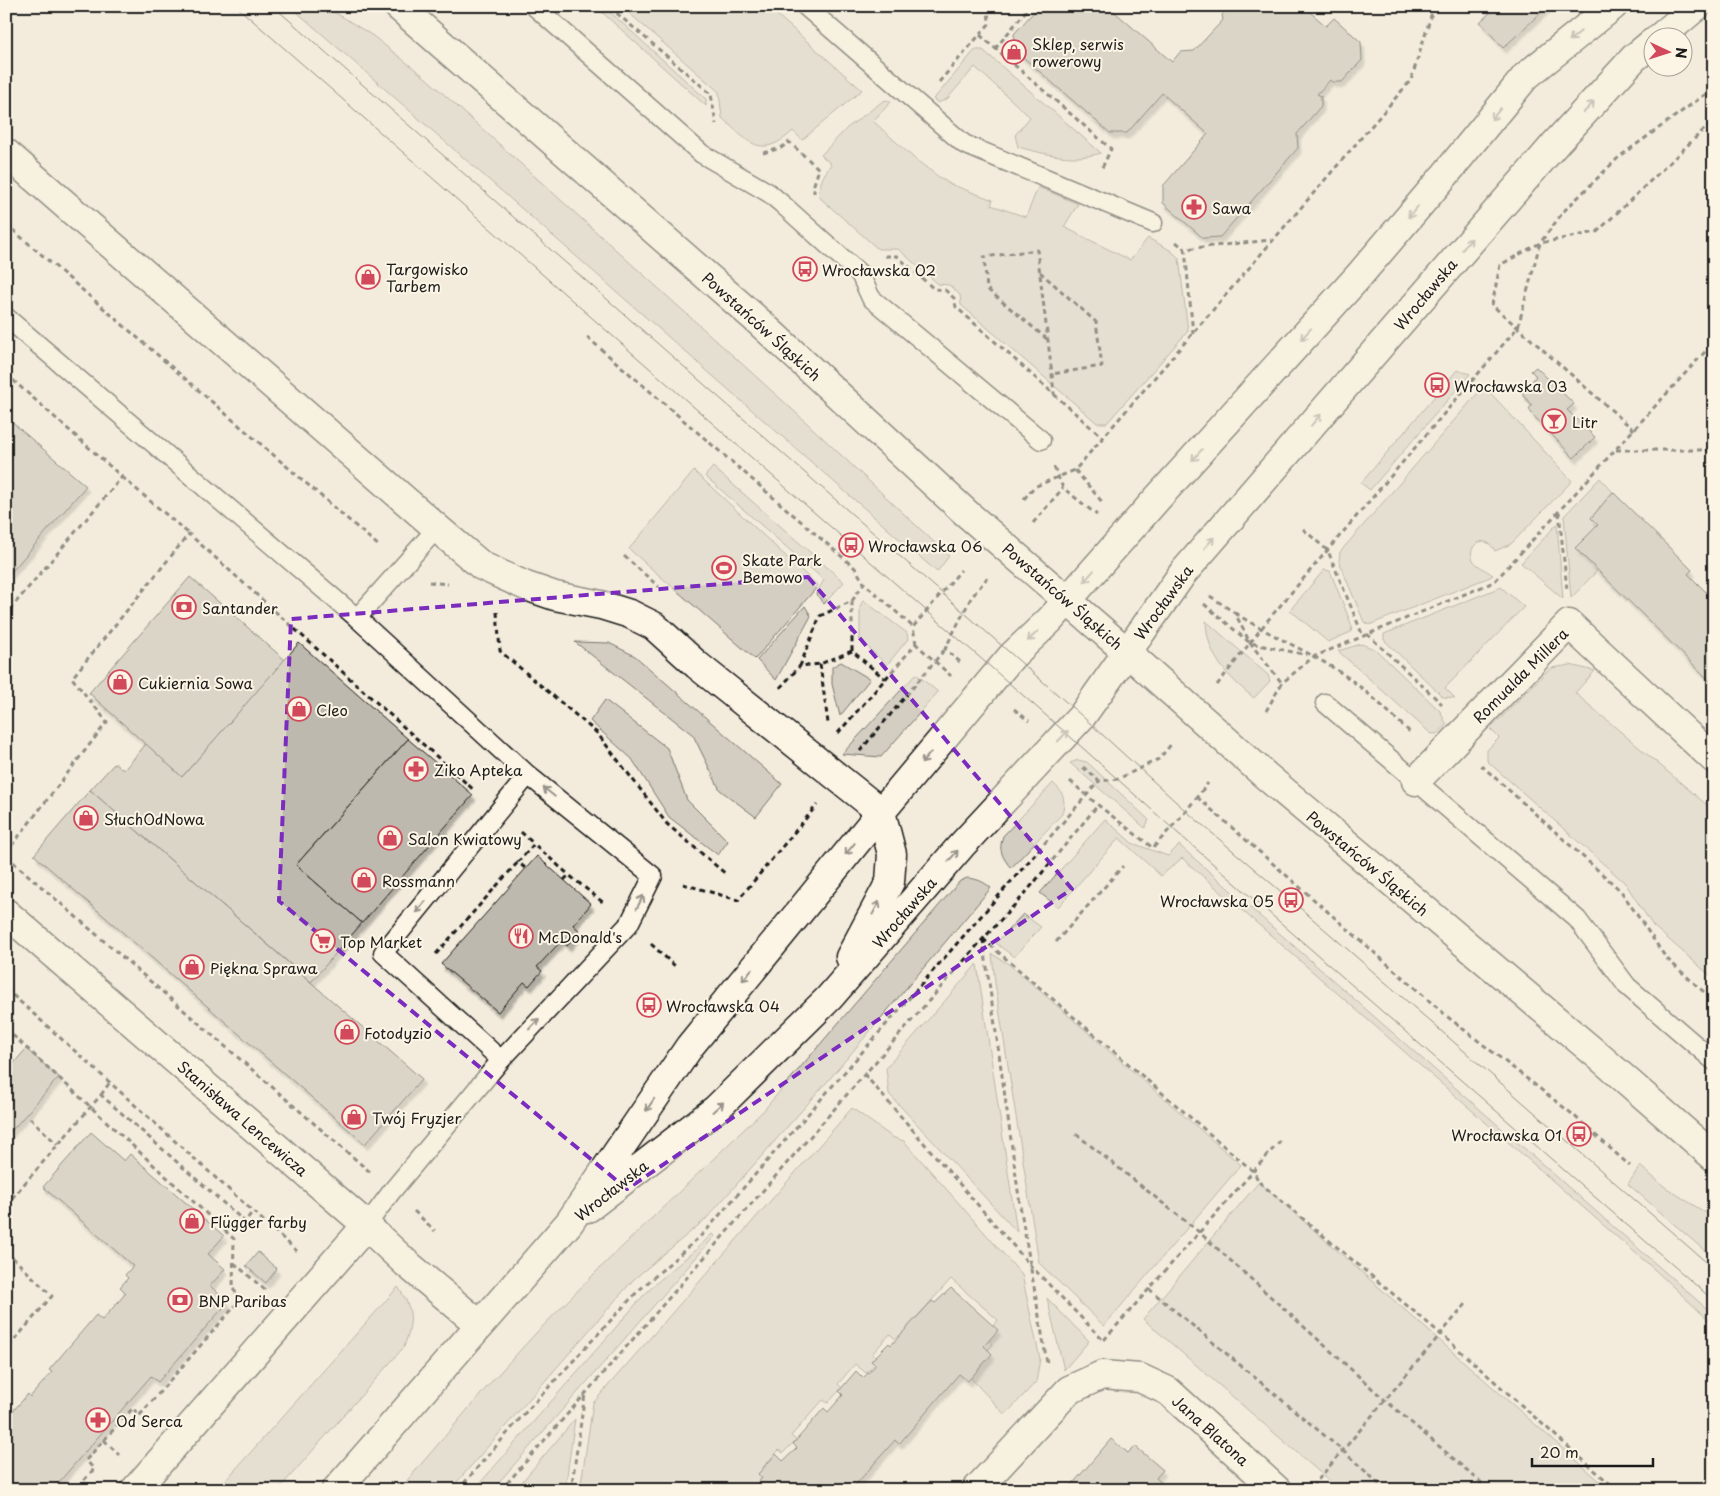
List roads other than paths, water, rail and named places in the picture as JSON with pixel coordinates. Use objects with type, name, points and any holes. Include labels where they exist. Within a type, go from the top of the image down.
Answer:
[{"type":"street","name":"Powstańców Śląskich","points":[[398,6],[757,320],[965,512],[1127,652],[1266,776],[1602,1059],[1714,1157]]},
{"type":"street","name":"Wrocławska","points":[[336,1490],[569,1223],[690,1046],[881,812],[1012,656],[1050,620],[1357,278],[1445,176],[1526,76],[1613,6]]},
{"type":"street","points":[[1671,28],[1697,6]]},
{"type":"street","name":"Wrocławska","points":[[569,1223],[716,1109],[829,998],[961,846],[1082,716],[1183,573],[1556,143],[1642,51]]},
{"type":"street","points":[[6,153],[482,566],[526,586],[554,596],[601,605],[630,614],[654,626],[697,664],[881,812],[892,854],[890,882],[829,998]]},
{"type":"street","name":"Romualda Millera","points":[[1416,781],[1569,624],[1714,759]]},
{"type":"street","name":"Stanisława Lencewicza","points":[[6,913],[366,1226],[406,1264],[479,1324]]},
{"type":"street","points":[[135,1490],[366,1226]]},
{"type":"street","name":"Jana Blatona","points":[[976,1490],[1069,1390],[1102,1376],[1140,1378],[1168,1391],[1277,1490]]},
{"type":"lane","points":[[534,6],[702,154],[769,193],[782,204],[860,274],[872,298],[1041,440]]},
{"type":"lane","points":[[805,6],[964,144],[1153,223]]},
{"type":"lane","points":[[6,317],[357,618],[528,775],[653,876],[629,924],[500,1060],[392,1191],[366,1226]]},
{"type":"lane","points":[[357,618],[437,528]]},
{"type":"lane","points":[[1326,703],[1577,918],[1627,986],[1714,1061]]},
{"type":"lane","points":[[500,1060],[383,953],[528,775]]},
{"type":"tram line","points":[[236,6],[1714,1301]]},
{"type":"tram line","points":[[273,6],[1082,716],[1186,811],[1291,900],[1714,1269]]},
{"type":"place","name":"Sklep, serwis rowerowy","points":[[1014,52]]},
{"type":"place","name":"Sawa","points":[[1194,207]]},
{"type":"place","name":"Wrocławska 02","points":[[805,269]]},
{"type":"place","name":"Targowisko Tarbem","points":[[368,277]]},
{"type":"place","name":"Wrocławska 03","points":[[1437,385]]},
{"type":"place","name":"Litr","points":[[1554,421]]},
{"type":"place","name":"Wrocławska 06","points":[[851,545]]},
{"type":"place","name":"Skate Park Bemowo","points":[[724,568]]},
{"type":"place","name":"Santander","points":[[184,607]]},
{"type":"place","name":"Cukiernia Sowa","points":[[120,682]]},
{"type":"place","name":"Cleo","points":[[299,709]]},
{"type":"place","name":"Ziko Apteka","points":[[416,769]]},
{"type":"place","name":"SłuchOdNowa","points":[[86,818]]},
{"type":"place","name":"Salon Kwiatowy","points":[[390,838]]},
{"type":"place","name":"Rossmann","points":[[364,880]]},
{"type":"place","name":"Wrocławska 05","points":[[1291,900]]},
{"type":"place","name":"McDonald's","points":[[521,936]]},
{"type":"place","name":"Top Market","points":[[323,941]]},
{"type":"place","name":"Piękna Sprawa","points":[[192,967]]},
{"type":"place","name":"Wrocławska 04","points":[[649,1005]]},
{"type":"place","name":"Fotodyzio","points":[[347,1032]]},
{"type":"place","name":"Twój Fryzjer","points":[[354,1117]]},
{"type":"place","name":"Wrocławska 01","points":[[1579,1134]]},
{"type":"place","name":"Flügger farby","points":[[192,1221]]},
{"type":"place","name":"BNP Paribas","points":[[180,1300]]},
{"type":"place","name":"Od Serca","points":[[98,1420]]}]
